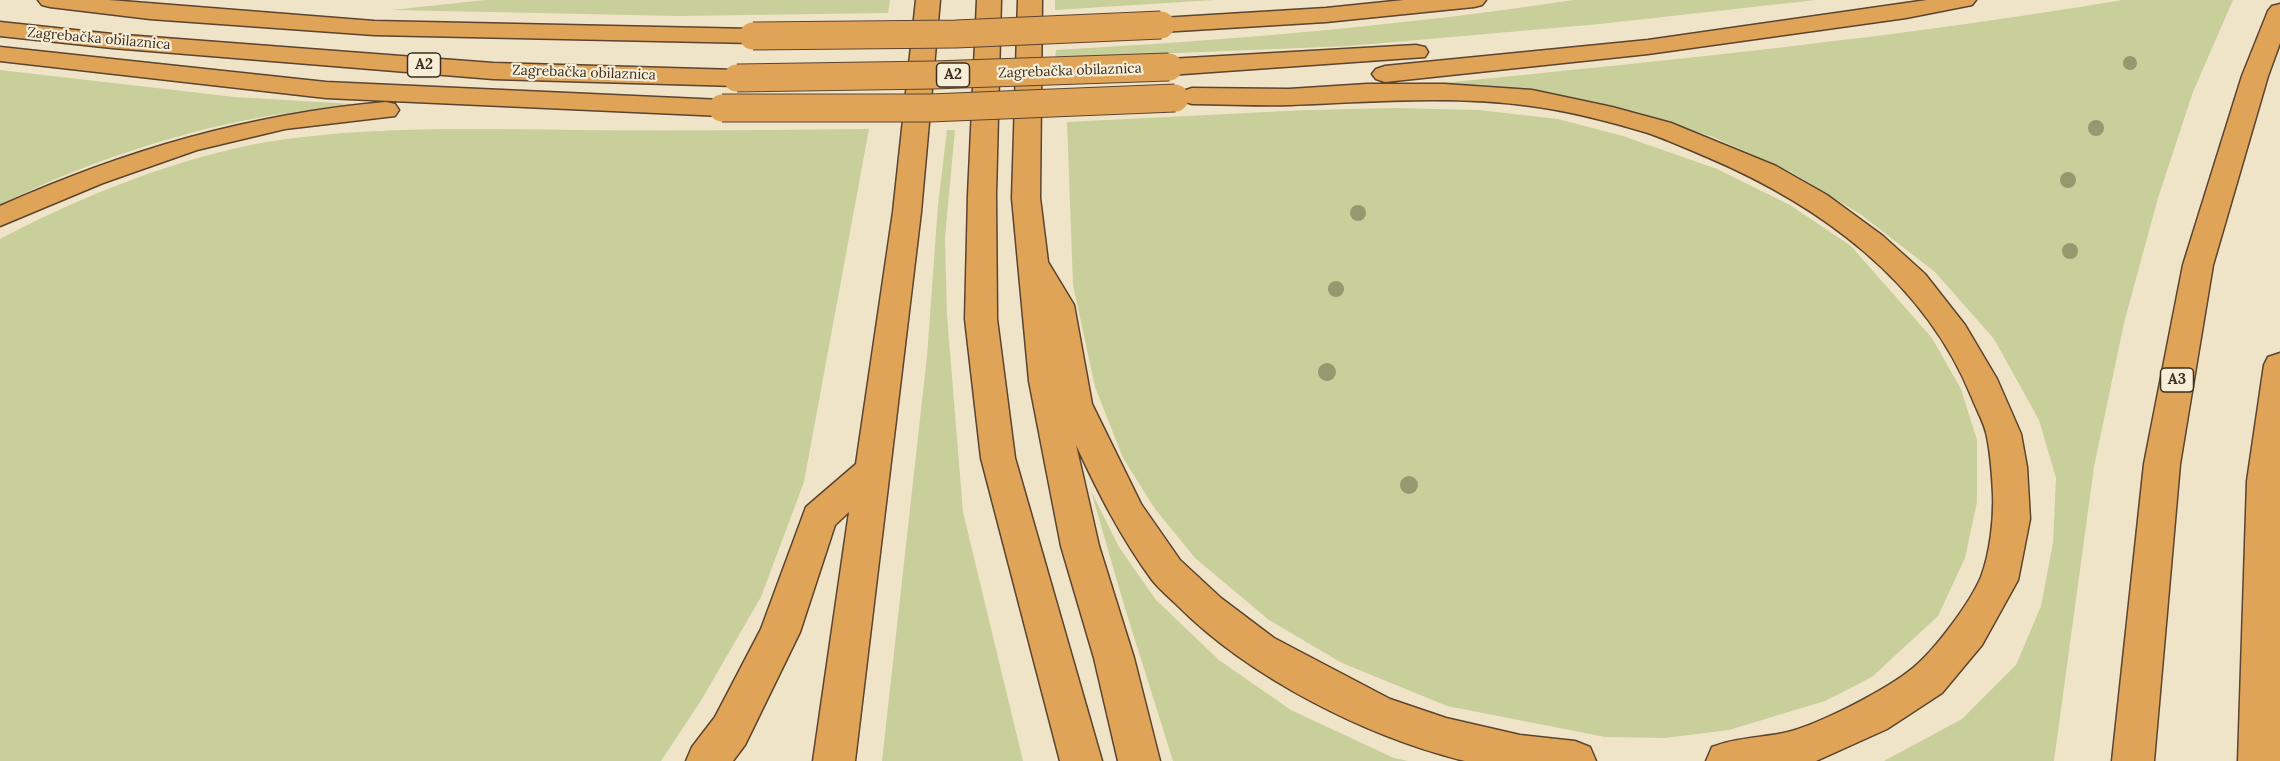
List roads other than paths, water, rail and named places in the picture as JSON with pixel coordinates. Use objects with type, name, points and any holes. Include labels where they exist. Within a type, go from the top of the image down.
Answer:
[{"type":"highway","name":"Zagrebačka obilaznica","points":[[50,0],[150,12],[374,28],[753,36],[956,34],[1161,25]]},
{"type":"highway","points":[[238,0],[293,0]]},
{"type":"highway","points":[[834,761],[908,213],[928,0]]},
{"type":"highway","points":[[989,0],[982,195],[981,319],[998,458],[1081,761]]},
{"type":"highway","points":[[1030,0],[1026,198],[1046,381],[1075,524],[1114,658],[1139,761]]},
{"type":"highway","points":[[1161,25],[1296,0]]},
{"type":"highway","points":[[1161,25],[1326,15],[1474,0]]},
{"type":"highway","name":"Zagrebačka obilaznica","points":[[0,29],[112,41],[493,71],[737,78],[933,75],[1169,67],[1388,55],[1629,33],[1898,0]]},
{"type":"highway","points":[[1184,97],[1400,72],[1648,48],[1906,11],[1964,0]]},
{"type":"highway","name":"A3","points":[[2133,761],[2162,464],[2198,266],[2255,76],[2280,11]]},
{"type":"highway","points":[[0,54],[326,90],[722,108],[930,108],[1184,97],[1289,97],[1367,92],[1444,92],[1532,99],[1612,115],[1662,129],[1766,172],[1827,208],[1873,243],[1914,281],[1960,342],[1981,379],[2004,434],[2009,467],[2012,519],[1999,580],[1968,633],[1928,680],[1872,716],[1792,751],[1727,761]]},
{"type":"highway","points":[[0,217],[48,194],[168,149],[294,120],[357,111],[420,108],[661,106]]},
{"type":"highway","points":[[1035,265],[1058,305],[1075,404],[1098,454],[1128,514],[1167,571],[1207,610],[1260,650],[1379,714],[1446,737],[1521,755],[1575,761]]},
{"type":"highway","points":[[2259,761],[2265,481],[2280,365]]},
{"type":"highway","points":[[707,761],[730,731],[780,632],[819,517],[873,470]]}]
